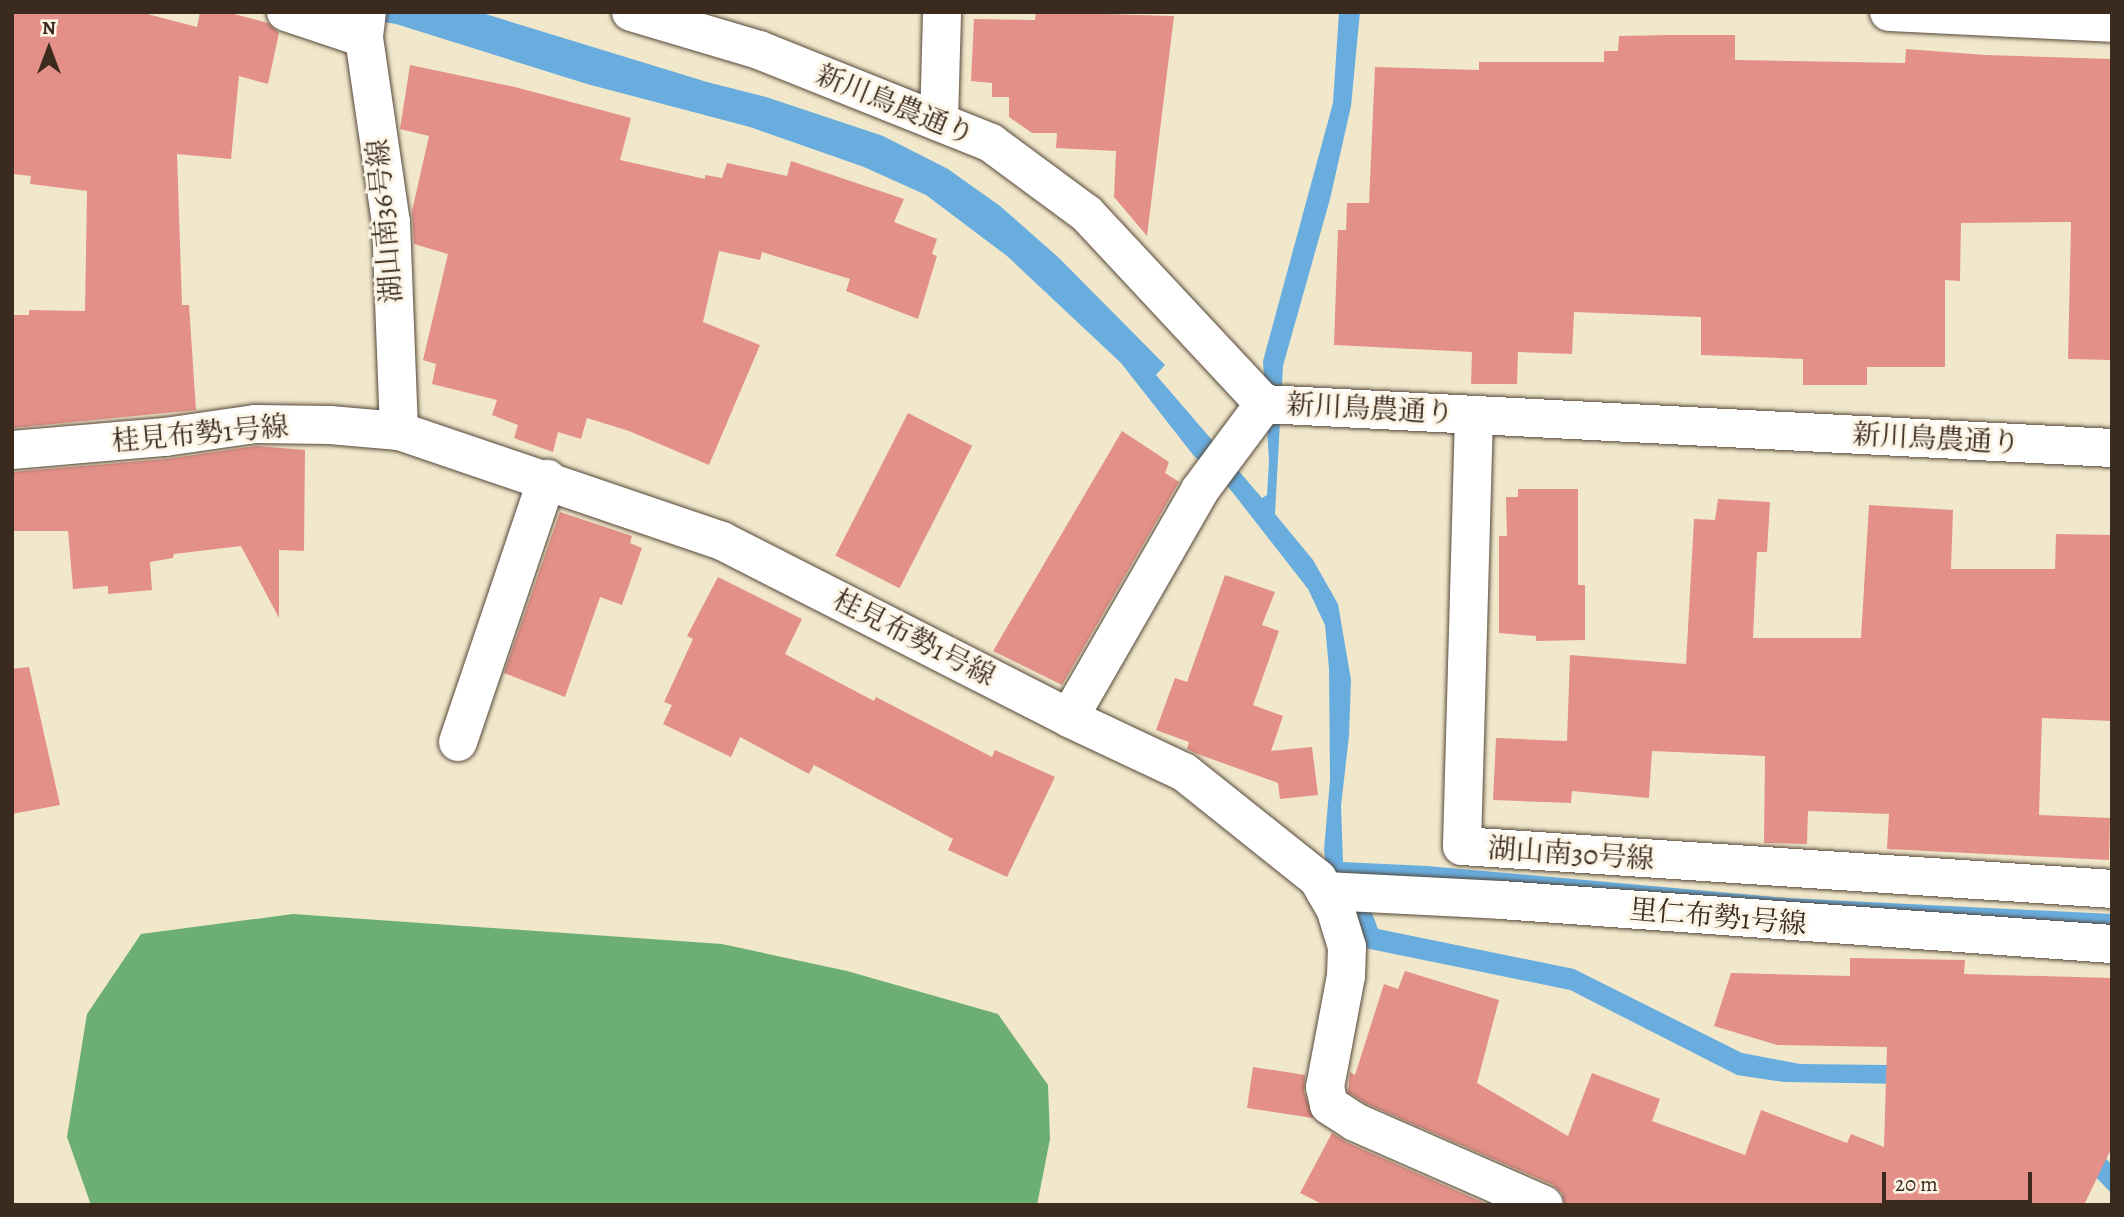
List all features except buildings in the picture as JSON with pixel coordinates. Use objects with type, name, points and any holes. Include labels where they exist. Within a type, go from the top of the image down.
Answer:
[{"type":"street","points":[[286,12],[365,25]]},
{"type":"street","name":"新川鳥農通り","points":[[631,12],[759,50],[991,143],[1087,214],[1264,404],[2112,448]]},
{"type":"street","points":[[939,122],[942,12]]},
{"type":"street","points":[[1889,12],[2112,23]]},
{"type":"street","name":"湖山南36号線","points":[[365,25],[391,222],[399,431]]},
{"type":"street","points":[[1069,718],[1200,490],[1264,404]]},
{"type":"street","name":"湖山南30号線","points":[[1474,415],[1462,846],[2112,888]]},
{"type":"street","name":"桂見布勢1号線","points":[[12,450],[165,437],[255,424],[330,425],[399,431],[547,479],[722,541],[1069,718],[1184,772],[1318,879],[1335,908],[1347,947],[1346,976],[1325,1087],[1329,1105],[1356,1122],[1544,1205]]},
{"type":"street","points":[[458,742],[547,479]]},
{"type":"street","name":"里仁布勢1号線","points":[[1325,891],[1463,897],[2112,944]]},
{"type":"green space","points":[[293,914],[722,944],[847,971],[998,1014],[1048,1085],[1050,1139],[1037,1205],[91,1205],[67,1137],[87,1014],[141,934]]},
{"type":"water","points":[[323,12],[479,12],[707,82],[766,97],[883,136],[948,169],[1000,206],[1059,258],[1165,365],[1156,375],[1262,498],[1267,495],[1269,461],[1263,361],[1333,103],[1339,12],[1360,12],[1351,106],[1330,199],[1283,366],[1275,514],[1313,560],[1338,604],[1351,680],[1349,736],[1341,806],[1343,862],[1427,866],[1787,898],[2112,914],[2112,930],[1366,897],[1378,929],[1574,969],[1742,1053],[1800,1064],[1974,1066],[2050,1099],[2112,1165],[2112,1194],[2034,1112],[1911,1084],[1784,1082],[1737,1075],[1570,990],[1365,948],[1327,871],[1324,850],[1330,780],[1329,669],[1325,625],[1308,589],[1226,484],[1194,456],[1121,363],[1007,256],[926,195],[864,167],[750,127],[587,84],[396,24]]}]
